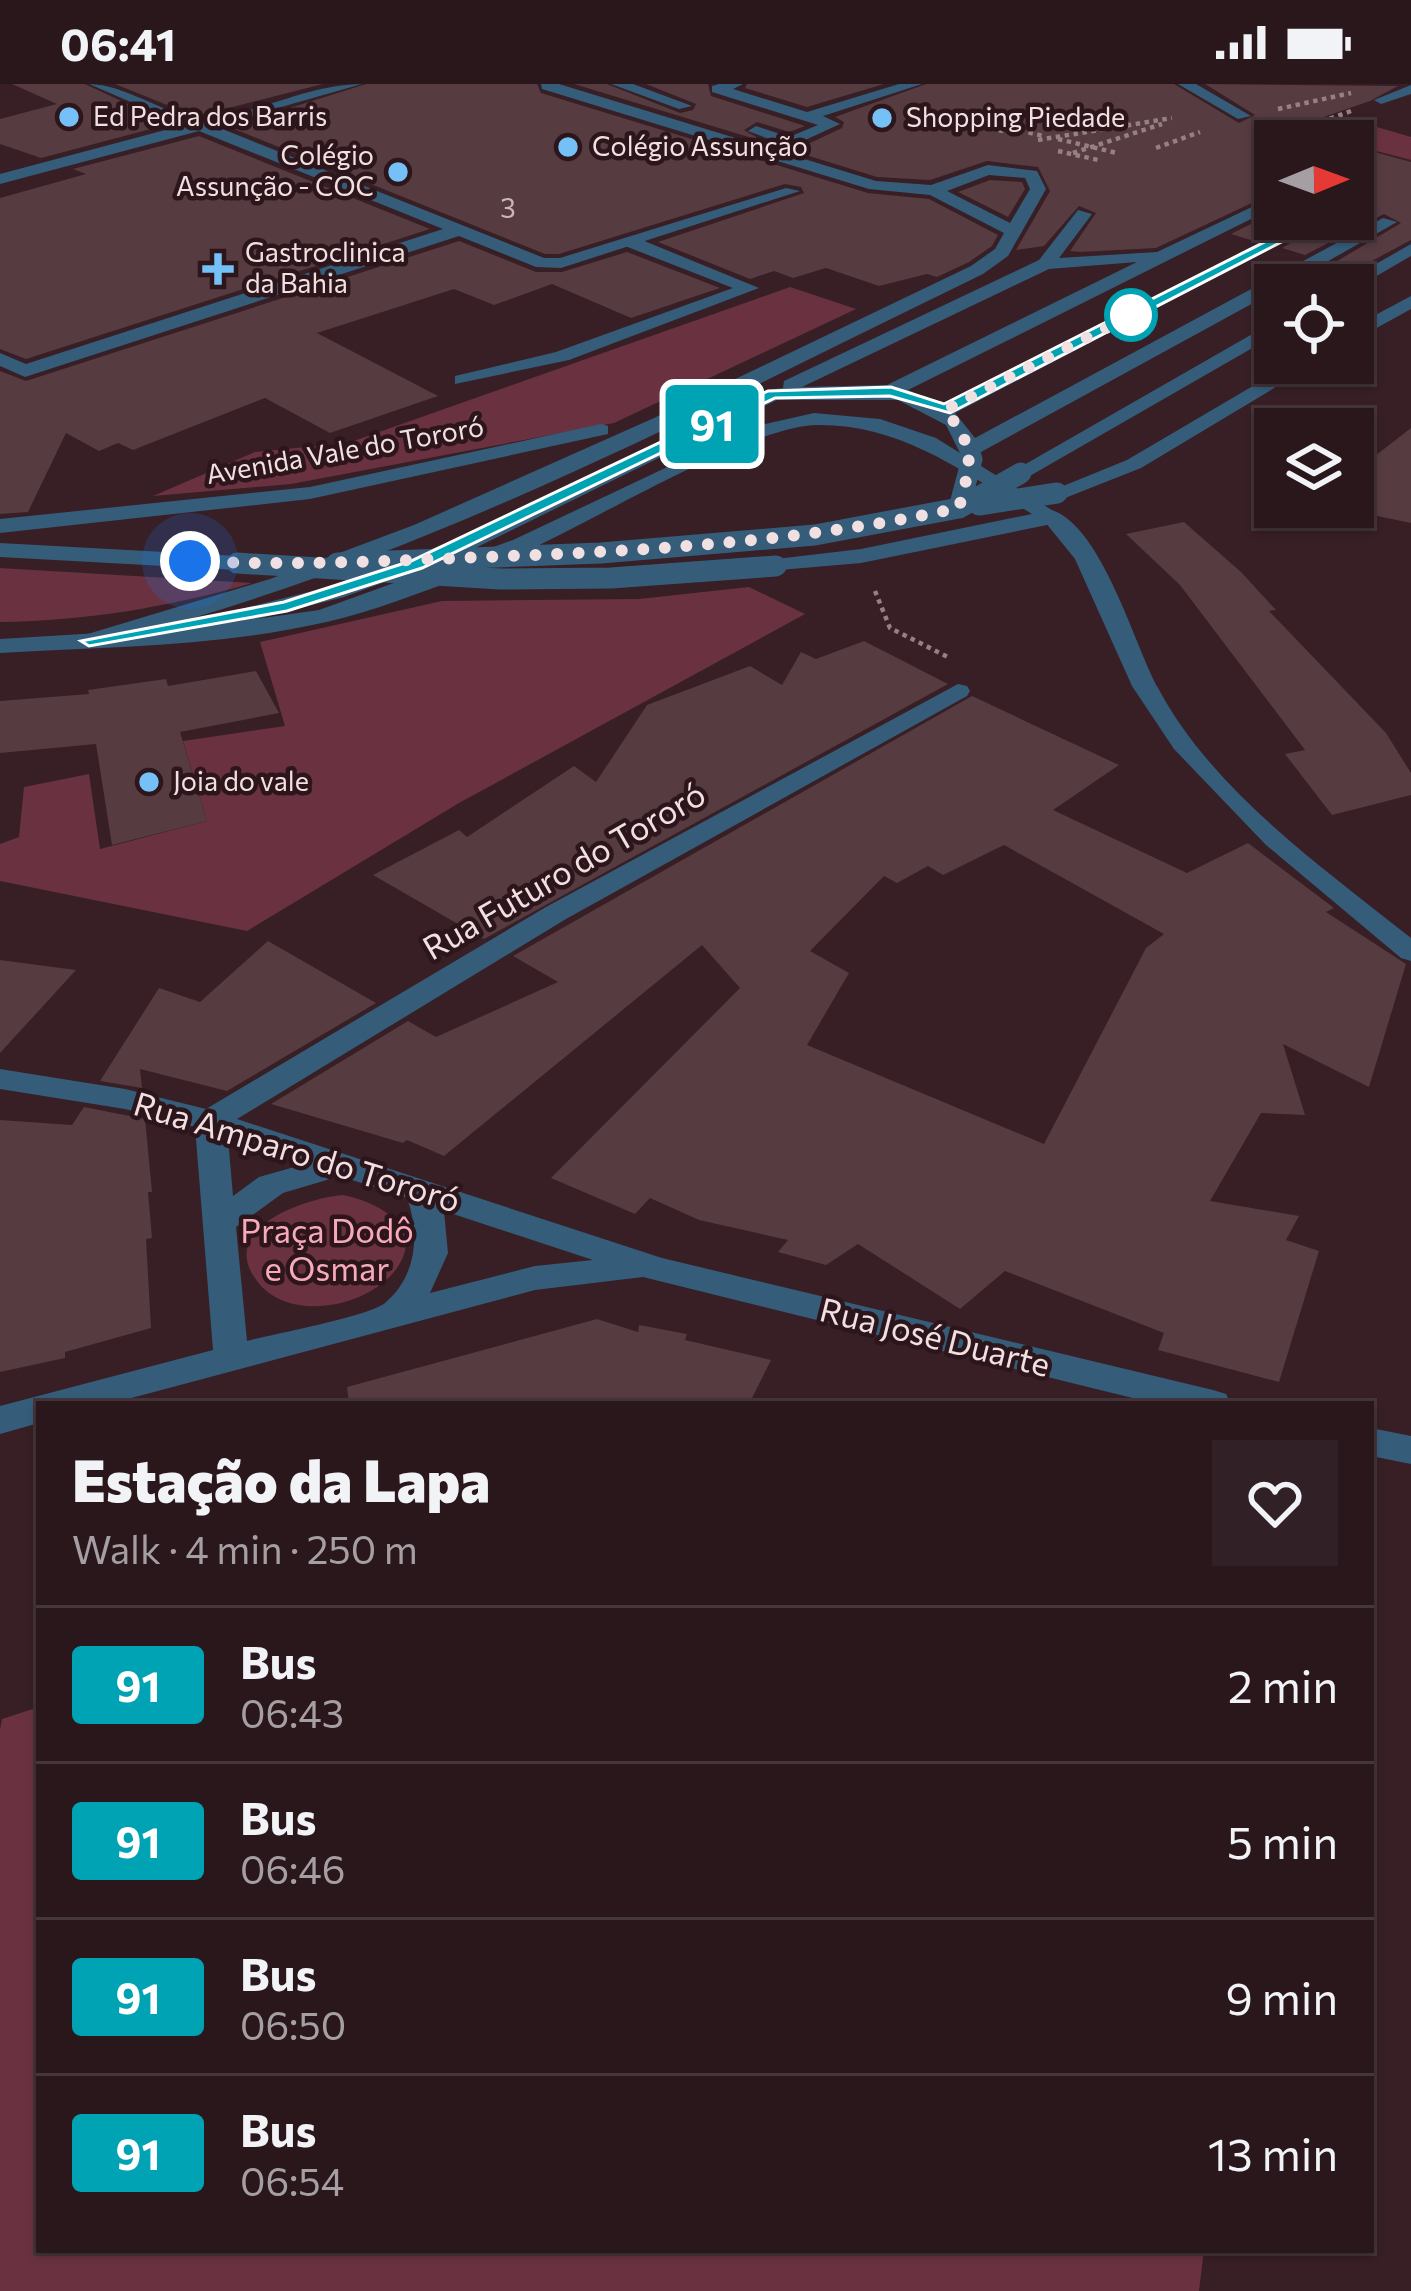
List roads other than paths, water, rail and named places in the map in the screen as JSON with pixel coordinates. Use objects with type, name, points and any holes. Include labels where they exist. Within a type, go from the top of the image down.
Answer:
[{"type":"street","points":[[96,84],[542,263],[561,263],[792,191]]},
{"type":"street","points":[[0,179],[355,84]]},
{"type":"street","points":[[552,84],[547,86],[830,174],[875,185],[933,190],[1016,232],[1038,189],[1030,174],[988,170],[933,190]]},
{"type":"street","points":[[618,84],[704,113]]},
{"type":"street","points":[[710,87],[736,84]]},
{"type":"street","points":[[808,116],[915,84]]},
{"type":"street","points":[[1185,84],[1243,116]]},
{"type":"street","points":[[710,87],[832,124],[790,142],[747,128]]},
{"type":"street","points":[[1381,100],[1411,89]]},
{"type":"street","points":[[891,392],[1254,211]]},
{"type":"street","points":[[1045,264],[1084,214]]},
{"type":"street","points":[[971,454],[1389,222]]},
{"type":"street","points":[[0,380],[459,230]]},
{"type":"street","name":"Avenida Vale do Tororó","points":[[89,641],[266,590],[344,561],[695,404],[977,270],[1002,252],[1016,232]]},
{"type":"street","points":[[945,410],[1279,240]]},
{"type":"street","points":[[462,380],[562,356],[750,288],[631,242]]},
{"type":"street","points":[[1374,270],[1411,249]]},
{"type":"street","points":[[89,641],[287,606],[416,565],[1045,264],[1166,255]]},
{"type":"street","points":[[1374,323],[1411,301]]},
{"type":"street","points":[[959,508],[1254,339]]},
{"type":"street","points":[[0,358],[25,371]]},
{"type":"street","points":[[0,550],[500,579],[611,578],[861,556],[1054,505],[1270,384]]},
{"type":"street","points":[[773,394],[891,392],[945,410],[971,454],[959,508]]},
{"type":"street","name":"Avenida Vale do Tororó","points":[[0,526],[310,494],[545,445],[695,404]]},
{"type":"street","name":"Avenida Vale do Tororó","points":[[0,646],[259,628],[385,598],[521,544],[759,431],[800,421],[880,425],[929,442],[1011,488],[1054,505],[1084,554],[1158,710],[1214,781],[1411,952]]},
{"type":"street","points":[[281,566],[708,547],[815,535],[959,508],[1054,505]]},
{"type":"street","name":"Rua Futuro do Tororó","points":[[211,1121],[556,913],[958,691]]},
{"type":"street","name":"Rua Amparo do Tororó","points":[[0,1079],[125,1099],[211,1121],[657,1269]]},
{"type":"street","points":[[211,1121],[231,1355]]},
{"type":"street","points":[[219,1223],[271,1185],[344,1164]]},
{"type":"street","points":[[397,1312],[424,1280],[435,1248],[431,1216],[418,1186]]},
{"type":"street","points":[[68,1401],[535,1278],[591,1270],[657,1269]]},
{"type":"street","name":"Rua José Duarte","points":[[657,1269],[1201,1401]]},
{"type":"street","points":[[0,1420],[36,1410]]},
{"type":"street","points":[[1374,1443],[1411,1450]]},
{"type":"place","name":"Ed Pedra dos Barris","points":[[69,117]]},
{"type":"place","name":"Shopping Piedade","points":[[882,118]]},
{"type":"place","name":"Colégio Assunção","points":[[568,147]]},
{"type":"place","name":"Colégio Assunção - COC","points":[[398,172]]},
{"type":"place","name":"Gastroclinica da Bahia","points":[[218,269]]},
{"type":"place","name":"Joia do vale","points":[[149,782]]},
{"type":"park label","name":"Praça Dodô e Osmar","points":[[327,1250]]}]
